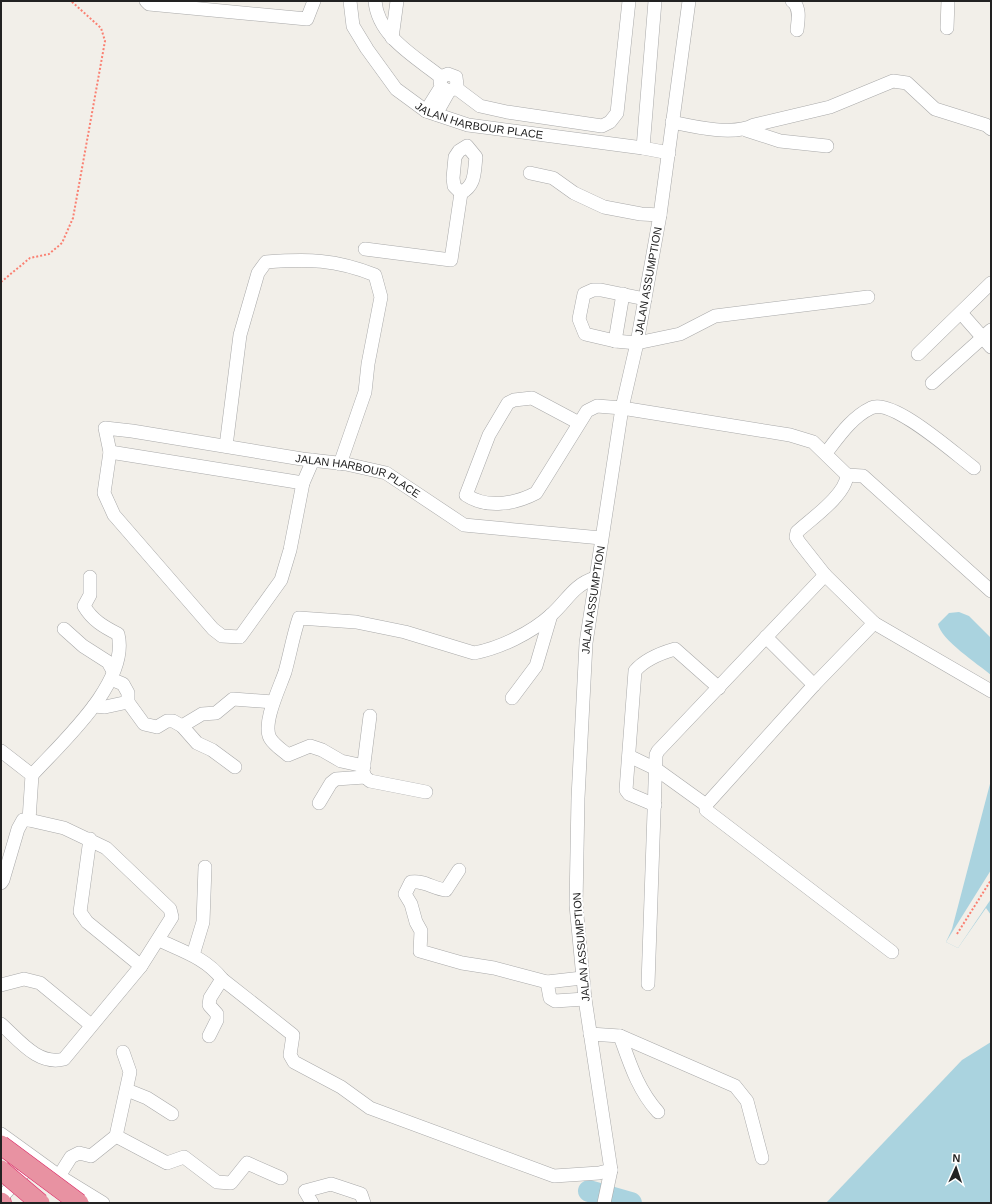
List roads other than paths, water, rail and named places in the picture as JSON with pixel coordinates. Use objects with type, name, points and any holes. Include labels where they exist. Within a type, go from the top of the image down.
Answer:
[{"type":"highway","points":[[9,1146],[79,1203]]},
{"type":"highway","points":[[1,1170],[40,1203]]},
{"type":"street","points":[[146,1],[149,4],[307,19],[314,7],[314,1]]},
{"type":"street","name":"JALAN HARBOUR PLACE","points":[[350,1],[353,26],[367,49],[396,89],[431,113],[468,125],[643,148],[669,153]]},
{"type":"street","points":[[375,1],[380,23],[392,38],[447,86],[480,106],[507,112],[602,126],[610,122],[617,113],[629,1]]},
{"type":"street","points":[[392,38],[397,1]]},
{"type":"street","points":[[643,148],[655,1]]},
{"type":"street","name":"JALAN ASSUMPTION","points":[[604,1203],[609,1186],[611,1170],[582,978],[576,905],[578,798],[586,643],[622,408],[637,343],[660,215],[689,1]]},
{"type":"street","points":[[792,1],[797,8],[799,18],[797,30]]},
{"type":"street","points":[[947,28],[948,1]]},
{"type":"street","points":[[746,130],[754,125],[830,107],[893,81],[907,83],[935,109],[986,125],[991,129]]},
{"type":"street","points":[[431,113],[447,86]]},
{"type":"street","points":[[672,122],[705,129],[746,130],[780,141],[827,146]]},
{"type":"street","points":[[467,146],[468,125]]},
{"type":"street","points":[[365,249],[451,260],[461,194],[469,189],[473,181],[476,157],[473,151],[467,146]]},
{"type":"street","points":[[461,194],[454,186],[453,178],[455,157],[459,151],[467,146]]},
{"type":"street","points":[[530,173],[553,178],[574,193],[604,207],[641,214],[660,215]]},
{"type":"street","points":[[226,446],[240,335],[258,273],[266,262],[308,259],[352,266],[375,275],[382,297],[368,364],[365,392],[340,464]]},
{"type":"street","points":[[918,354],[991,283]]},
{"type":"street","points":[[645,299],[593,290],[584,294],[579,319],[585,334],[615,341],[637,343],[680,334],[715,316],[868,297]]},
{"type":"street","points":[[615,341],[623,294]]},
{"type":"street","points":[[932,383],[988,338],[961,313]]},
{"type":"street","points":[[580,423],[532,398],[514,400],[508,403],[489,435],[466,495],[488,505],[522,501],[536,493],[580,423],[587,411],[597,406],[622,408],[790,435],[814,442],[847,474],[863,476],[991,591]]},
{"type":"street","points":[[826,453],[845,428],[871,408],[885,406],[912,420],[974,468]]},
{"type":"street","name":"JALAN HARBOUR PLACE","points":[[110,452],[105,428],[340,464],[386,473],[464,525],[601,538]]},
{"type":"street","points":[[303,483],[110,452],[104,493],[114,515],[213,629],[222,636],[240,636],[281,580],[290,550],[303,483],[313,460]]},
{"type":"street","points":[[847,474],[846,481],[841,491],[796,532],[798,542],[825,575],[874,623],[991,691]]},
{"type":"street","points":[[648,984],[656,769],[658,751],[825,575]]},
{"type":"street","points":[[29,820],[32,775],[103,694],[120,656],[118,634],[103,627],[89,615],[84,606],[90,595],[90,577]]},
{"type":"street","points":[[426,792],[370,781],[364,772],[322,750],[310,746],[288,755],[277,747],[269,737],[273,702],[285,673],[299,618],[363,623],[405,632],[474,653],[485,651],[510,640],[551,615],[566,597],[584,582],[595,578]]},
{"type":"street","points":[[512,698],[536,666],[551,615]]},
{"type":"street","points":[[706,805],[814,685],[874,623]]},
{"type":"street","points":[[64,629],[83,646],[108,662],[112,675],[123,684],[128,693],[128,702],[144,724],[157,727],[167,721],[173,721],[182,726],[197,743],[212,750],[235,767]]},
{"type":"street","points":[[766,637],[814,685]]},
{"type":"street","points":[[655,805],[629,794],[626,790],[635,671],[640,665],[654,657],[675,650],[719,688]]},
{"type":"street","points":[[182,726],[202,714],[216,713],[233,699],[273,702]]},
{"type":"street","points":[[94,706],[105,707],[128,702]]},
{"type":"street","points":[[364,772],[370,716]]},
{"type":"street","points":[[1,751],[32,775]]},
{"type":"street","points":[[628,756],[656,769],[706,805],[706,810],[892,952]]},
{"type":"street","points":[[319,803],[331,783],[336,779],[364,772]]},
{"type":"street","points":[[1,1024],[40,1058],[54,1062],[64,1059],[141,966],[160,940],[172,917],[170,909],[106,848],[64,828],[29,820],[24,820],[18,829],[2,880]]},
{"type":"street","points":[[90,840],[80,912],[87,922],[141,966]]},
{"type":"street","points":[[193,955],[203,922],[205,867]]},
{"type":"street","points":[[459,870],[446,890],[440,890],[418,881],[411,882],[405,894],[411,904],[416,922],[421,931],[420,951],[462,963],[494,968],[547,982],[582,978]]},
{"type":"street","points":[[160,940],[193,955],[213,967],[222,979],[293,1035],[290,1055],[294,1062],[341,1087],[370,1108],[554,1176],[599,1173],[611,1170]]},
{"type":"street","points":[[1,985],[24,979],[40,982],[91,1025]]},
{"type":"street","points":[[209,1036],[217,1020],[217,1014],[209,1005],[210,998],[222,979]]},
{"type":"street","points":[[547,982],[550,998],[555,1001],[585,999]]},
{"type":"street","points":[[590,1034],[620,1036],[735,1086],[747,1101],[762,1158]]},
{"type":"street","points":[[620,1036],[639,1086],[646,1098],[658,1112]]},
{"type":"street","points":[[54,1172],[71,1157],[79,1153],[91,1156],[116,1136],[130,1072],[123,1052]]},
{"type":"street","points":[[127,1090],[147,1098],[172,1114]]},
{"type":"street","points":[[1,1134],[9,1146],[17,1152],[14,1159],[1,1174]]},
{"type":"street","points":[[116,1136],[167,1163],[184,1157],[217,1182],[231,1183],[247,1163],[281,1178]]},
{"type":"street","points":[[9,1146],[103,1203]]},
{"type":"street","points":[[1,1198],[27,1169],[37,1167],[54,1172]]},
{"type":"street","points":[[312,1203],[305,1191],[331,1184],[361,1194],[364,1203]]},
{"type":"water","points":[[959,612],[969,616],[991,638],[991,675],[953,644],[941,630],[938,624],[949,613]]},
{"type":"water","points":[[991,780],[991,915],[986,908],[958,948],[946,942],[952,929]]},
{"type":"water","points":[[991,1042],[991,1203],[826,1203],[962,1060]]},
{"type":"waterway","points":[[589,1191],[631,1203]]}]
